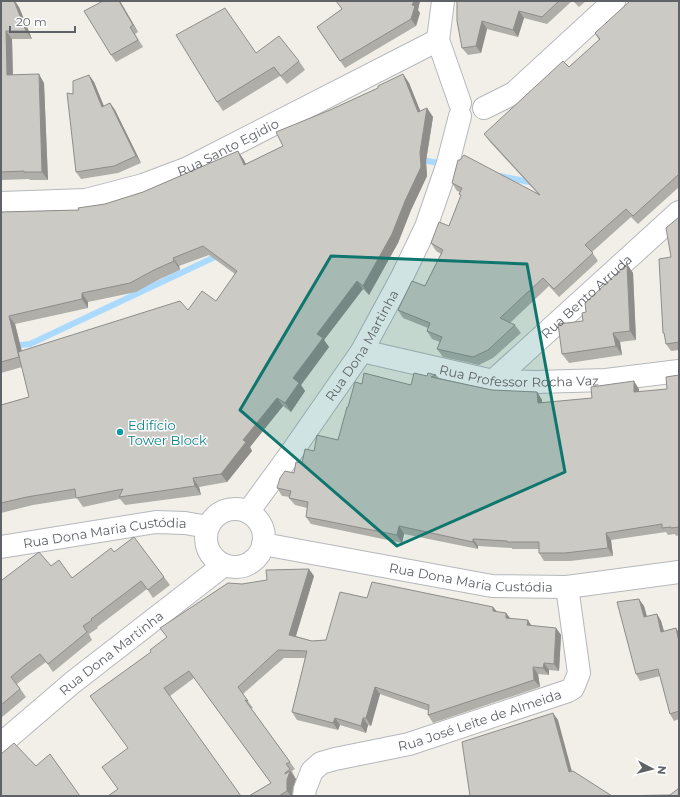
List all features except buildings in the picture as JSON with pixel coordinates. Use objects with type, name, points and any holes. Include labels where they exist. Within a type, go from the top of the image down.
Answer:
[{"type":"street","points":[[443,1],[438,40],[470,107],[514,93],[614,1]]},
{"type":"street","name":"Rua Santo Egidio","points":[[1,203],[86,200],[143,185],[188,168],[438,40]]},
{"type":"street","name":"Rua Dona Martinha","points":[[248,512],[362,351],[402,277],[426,227],[448,163],[470,107]]},
{"type":"street","name":"Rua Bento Arruda","points":[[493,381],[679,212]]},
{"type":"street","name":"Rua Professor Rocha Vaz","points":[[362,351],[493,381],[536,382],[606,380],[679,370]]},
{"type":"street","points":[[236,509],[248,512],[255,517],[261,525],[264,534],[260,552],[255,559],[241,567],[224,565],[216,560],[210,553],[206,536],[208,527],[215,517],[225,511],[236,509]]},
{"type":"street","name":"Rua Dona Maria Custódia","points":[[1,547],[156,522],[185,523],[208,527]]},
{"type":"street","name":"Rua Dona Maria Custódia","points":[[263,544],[492,586],[568,587],[679,572]]},
{"type":"street","name":"Rua Dona Martinha","points":[[1,744],[72,683],[224,565]]},
{"type":"street","name":"Rua José Leite de Almeida","points":[[304,796],[312,771],[321,764],[335,759],[409,744],[568,691],[573,688],[579,673],[568,587]]},
{"type":"highlighted area","points":[[331,256],[527,264],[565,472],[397,546],[240,410]]},
{"type":"waterway","points":[[420,161],[422,160],[444,164]]},
{"type":"waterway","points":[[500,176],[534,183]]},
{"type":"waterway","points":[[1,347],[30,344],[219,255]]},
{"type":"place","name":"Edifício Tower Block","points":[[120,432]]}]
